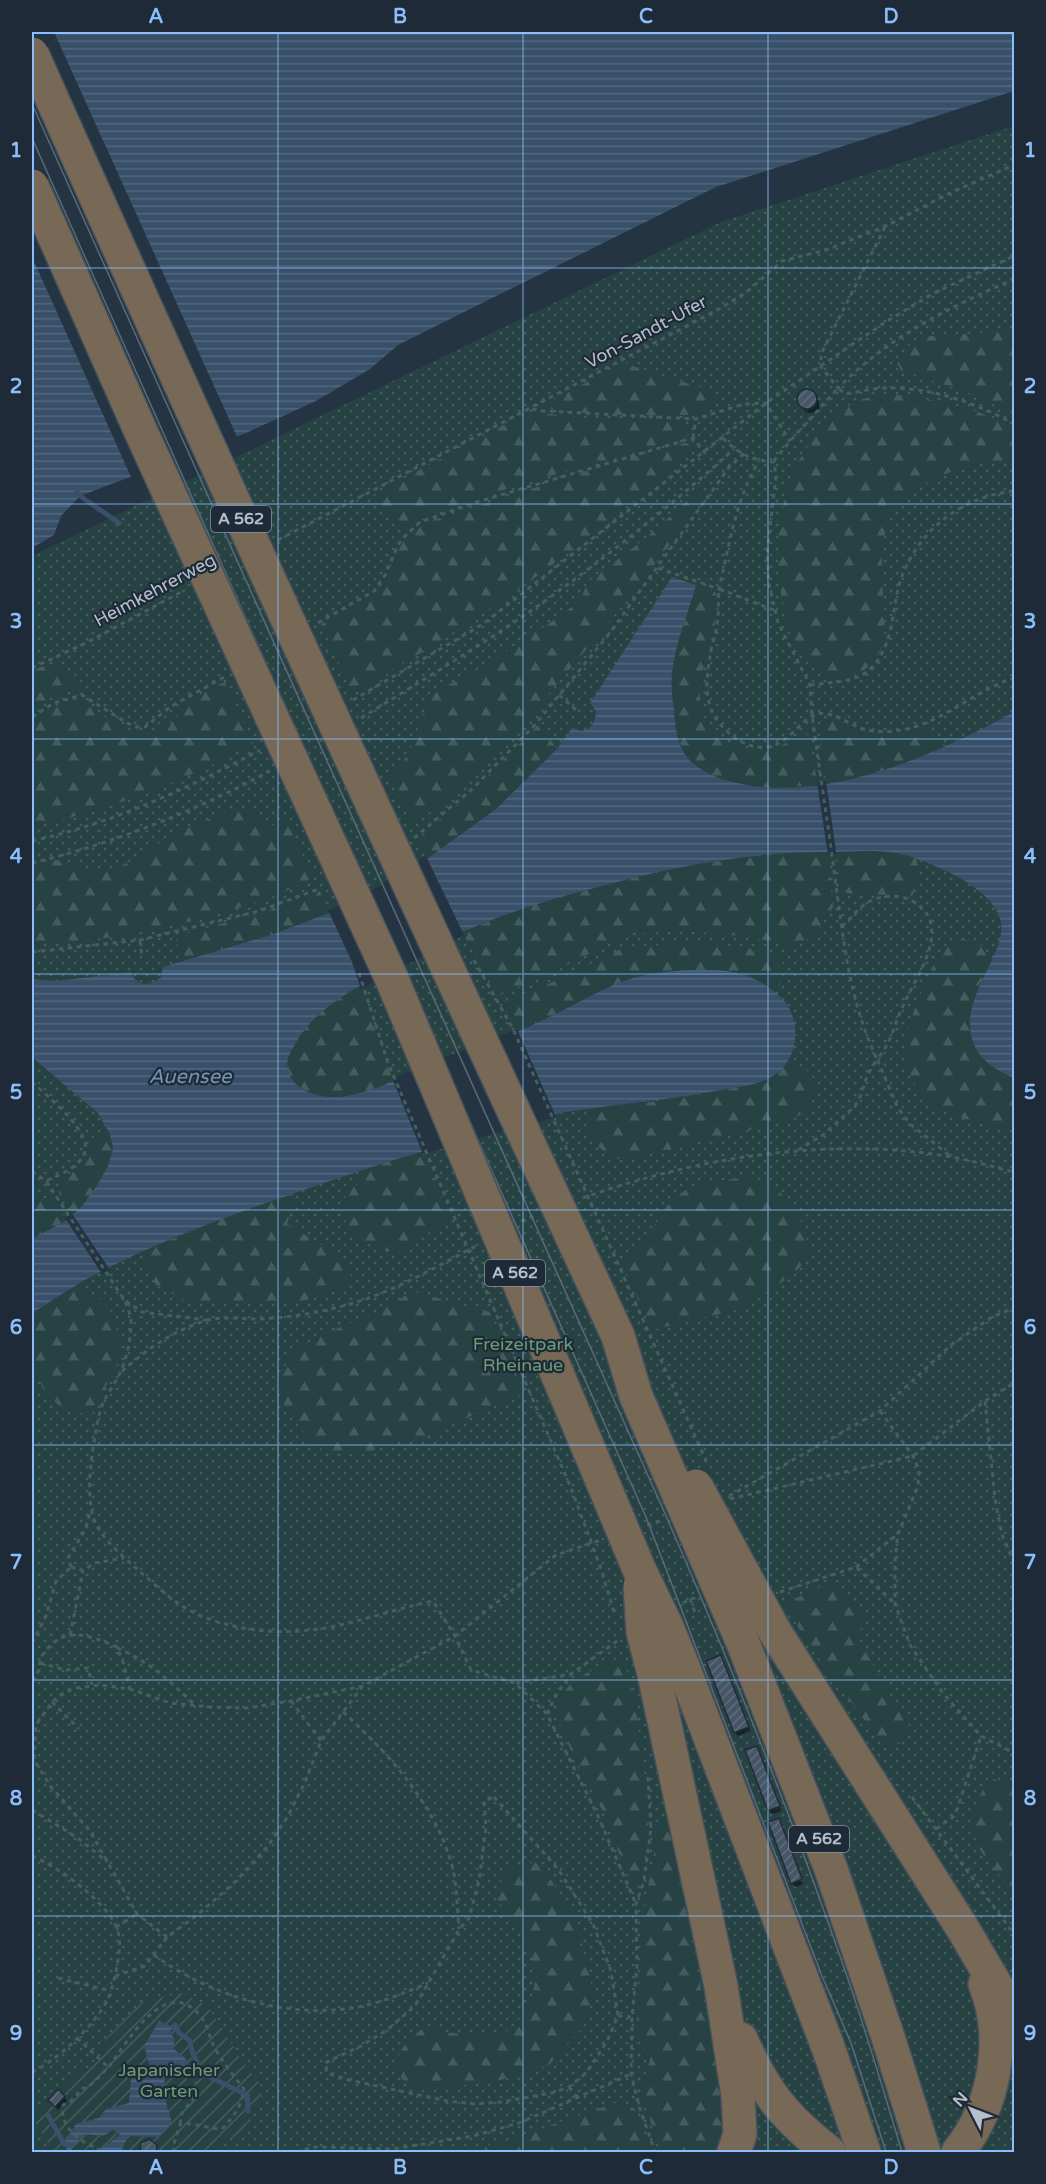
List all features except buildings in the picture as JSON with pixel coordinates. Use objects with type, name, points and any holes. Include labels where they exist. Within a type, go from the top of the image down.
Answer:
[{"type":"highway","name":"A 562","points":[[32,54],[188,404],[618,1336],[636,1396],[743,1643],[831,1869],[924,2152]]},
{"type":"highway","name":"A 562","points":[[32,186],[142,434],[391,977],[639,1569],[643,1632],[668,1669]]},
{"type":"highway","points":[[618,1336],[655,1389],[696,1485],[775,1632],[963,1929],[1014,2016]]},
{"type":"highway","points":[[668,1669],[738,2096],[740,2134],[734,2152]]},
{"type":"highway","points":[[668,1669],[828,2047],[864,2152]]},
{"type":"highway","points":[[958,2152],[983,2112],[994,2070],[996,2043],[991,2000],[963,1929]]},
{"type":"highway","points":[[721,1986],[757,2075],[782,2110],[806,2134],[829,2152]]},
{"type":"path","name":"Von-Sandt-Ufer","points":[[270,544],[735,300],[782,261],[826,250],[886,225],[950,193],[1014,165]]},
{"type":"path","points":[[886,225],[821,354],[821,367],[845,394],[887,388],[922,392],[957,399],[993,412],[1014,424]]},
{"type":"path","points":[[347,692],[350,703],[483,624],[705,453],[766,403],[884,323],[934,293],[1014,256]]},
{"type":"path","points":[[952,1157],[909,1123],[897,1106],[864,1032],[854,999],[842,927],[817,753],[810,686],[778,623],[769,584],[767,554],[776,476],[774,462],[790,441],[838,388],[895,339],[951,307],[1014,279]]},
{"type":"path","points":[[531,408],[588,414],[696,419],[744,404],[766,403]]},
{"type":"path","points":[[766,403],[790,441]]},
{"type":"path","points":[[696,419],[693,438],[705,453]]},
{"type":"path","points":[[324,620],[374,591],[386,575],[398,545],[420,522],[477,502],[693,438]]},
{"type":"path","points":[[723,438],[734,449],[744,454],[759,461],[774,462]]},
{"type":"path","points":[[358,720],[457,660],[575,580],[649,522],[734,449]]},
{"type":"path","points":[[409,841],[419,836],[471,790],[534,726],[609,634],[730,466],[744,454]]},
{"type":"path","points":[[759,461],[751,476],[736,520],[719,588],[717,627],[711,650],[706,688],[708,705],[722,727],[750,746],[761,748],[778,744],[812,715],[825,713],[859,728],[873,731],[896,730],[919,725],[947,713],[1014,678]]},
{"type":"path","points":[[810,686],[855,680],[871,669],[888,642],[903,575],[912,556],[927,535],[942,520],[964,506],[986,497],[1014,491]]},
{"type":"path","points":[[273,530],[278,541]]},
{"type":"path","points":[[658,568],[719,588],[774,610]]},
{"type":"path","name":"Heimkehrerweg","points":[[32,668],[86,643],[188,588]]},
{"type":"path","points":[[312,616],[317,627]]},
{"type":"path","points":[[228,674],[233,684]]},
{"type":"path","points":[[32,717],[54,703],[82,695],[127,723],[137,727],[145,726],[170,707],[215,682]]},
{"type":"path","points":[[559,695],[576,710]]},
{"type":"path","points":[[357,714],[362,724]]},
{"type":"path","points":[[32,841],[101,823],[201,782],[264,748]]},
{"type":"path","points":[[32,862],[68,854],[119,838],[207,802],[273,770],[267,761]]},
{"type":"path","points":[[411,832],[416,843]]},
{"type":"path","points":[[321,880],[326,891]]},
{"type":"path","points":[[32,952],[140,940],[259,911],[325,886]]},
{"type":"path","points":[[797,1150],[823,1135],[855,1107],[867,1076],[889,1044],[901,1010],[925,964],[931,941],[931,925],[926,915],[919,906],[907,898],[890,896],[871,900],[842,927]]},
{"type":"path","points":[[140,940],[142,958]]},
{"type":"path","points":[[473,959],[513,1029],[710,1470]]},
{"type":"path","points":[[357,967],[388,1064],[571,1488],[615,1613]]},
{"type":"path","points":[[32,1082],[63,1112],[86,1142],[85,1153],[70,1170],[46,1181]]},
{"type":"path","points":[[32,1171],[46,1181],[125,1300],[131,1321],[127,1353],[121,1372],[108,1392],[98,1418],[93,1446],[91,1510],[85,1530],[68,1558],[71,1568]]},
{"type":"path","points":[[125,1300],[142,1312],[207,1320]]},
{"type":"path","points":[[729,1496],[880,1411],[951,1345],[992,1317],[1014,1308]]},
{"type":"path","points":[[913,1456],[985,1401],[1014,1383]]},
{"type":"path","points":[[985,1401],[995,1499],[1002,1535],[1014,1562]]},
{"type":"path","points":[[880,1411],[913,1456],[919,1470],[918,1485],[898,1534],[895,1604],[910,1645],[942,1692],[981,1736],[1014,1753]]},
{"type":"path","points":[[91,1510],[95,1523],[124,1558],[189,1611],[223,1624],[252,1629],[291,1631],[330,1627],[433,1601],[455,1636],[471,1670],[515,1683],[571,1674]]},
{"type":"path","points":[[856,1567],[898,1534]]},
{"type":"path","points":[[70,1635],[83,1571],[94,1563],[124,1558]]},
{"type":"path","points":[[71,1568],[83,1571]]},
{"type":"path","points":[[32,1643],[46,1616],[56,1581],[71,1568]]},
{"type":"path","points":[[690,1599],[696,1615]]},
{"type":"path","points":[[32,1681],[40,1670],[40,1658],[64,1635],[97,1638],[152,1667],[195,1705]]},
{"type":"path","points":[[167,1936],[137,1914],[90,1831],[51,1787],[33,1760],[36,1725],[52,1702],[63,1693],[92,1685],[130,1689],[170,1703],[210,1707],[247,1707],[291,1701],[363,1686],[455,1636]]},
{"type":"path","points":[[621,1636],[624,1647]]},
{"type":"path","points":[[547,1714],[558,1691],[571,1674],[612,1645]]},
{"type":"path","points":[[117,1647],[130,1689]]},
{"type":"path","points":[[40,1663],[66,1670],[88,1668],[92,1685]]},
{"type":"path","points":[[515,1683],[547,1714],[598,1816],[636,1904]]},
{"type":"path","points":[[115,1977],[146,1966],[167,1936],[196,1916],[235,1882],[268,1846],[288,1816],[305,1782],[321,1741],[363,1686]]},
{"type":"path","points":[[291,1701],[321,1741]]},
{"type":"path","points":[[52,1702],[79,1729]]},
{"type":"path","points":[[343,1712],[391,1760],[431,1815],[453,1870],[459,1930]]},
{"type":"path","points":[[981,1736],[958,1807],[953,1817],[936,1829],[1014,1934]]},
{"type":"path","points":[[648,1769],[651,1828],[644,1881],[636,1904],[637,1966],[632,2017],[631,2073],[639,2106],[655,2150]]},
{"type":"path","points":[[494,1797],[558,1869],[593,1924],[611,1971],[618,2016],[606,2043],[586,2073],[569,2087],[552,2093],[474,2104],[398,2091],[327,2073],[325,2063],[361,2046],[387,2030],[415,2006],[428,1982],[459,1930],[469,1918],[479,1881],[486,1827],[484,1801],[494,1797]]},
{"type":"path","points":[[32,1810],[78,1838],[108,1863]]},
{"type":"path","points":[[32,1856],[64,1873],[104,1910],[116,1926],[120,1948],[111,1991],[100,2012],[77,2038],[32,2072]]},
{"type":"path","points":[[116,1926],[137,1914]]},
{"type":"path","points":[[154,1955],[180,1971],[224,1992],[291,2008],[361,2007],[394,1998],[428,1982]]},
{"type":"path","points":[[58,1978],[111,1991]]},
{"type":"path","points":[[99,2150],[82,2142],[69,2128],[61,2114],[63,2105],[70,2102],[83,2088],[87,2088],[108,2067],[134,2032],[156,2009],[176,2002],[187,2006],[200,2016],[209,2029],[213,2045],[225,2065],[244,2089],[244,2094],[230,2121],[222,2129],[193,2123],[180,2124]]},
{"type":"path","points":[[618,2016],[632,2017]]},
{"type":"path","points":[[77,2038],[108,2067]]},
{"type":"path","points":[[296,2152],[313,2147],[392,2149],[473,2136],[519,2123],[631,2073]]},
{"type":"path","points":[[174,2152],[173,2147],[182,2113],[192,2100],[196,2082]]},
{"type":"path","points":[[569,2087],[579,2098]]},
{"type":"green space","name":"Freizeitpark Rheinaue","points":[[1014,126],[1014,2152],[32,2152],[32,556],[721,222]]},
{"type":"green space","points":[[1014,331],[1014,415],[975,395],[901,370],[896,362],[911,343],[931,336]]},
{"type":"green space","points":[[625,362],[712,391],[715,396],[714,406],[703,413],[691,415],[646,415],[570,412],[541,406]]},
{"type":"green space","points":[[901,395],[974,411],[1014,429],[1014,461],[986,462],[949,472],[924,485],[894,512],[886,529],[883,545],[885,624],[881,650],[870,665],[861,672],[845,677],[828,675],[808,663],[798,650],[783,603],[778,561],[779,532],[786,493],[796,465],[804,452],[835,416],[860,400]]},
{"type":"green space","points":[[532,412],[608,420],[680,421],[689,425],[690,429],[687,437],[482,497],[433,514],[406,530],[377,508],[373,499],[378,492],[524,414]]},
{"type":"green space","points":[[685,443],[692,448],[685,459],[564,556],[481,614],[353,694],[321,624],[379,590],[406,537],[425,523],[624,459]]},
{"type":"green space","points":[[696,493],[704,499],[626,601],[565,675],[482,766],[412,825],[390,777],[408,755],[426,707],[428,695],[472,673],[550,623],[581,600],[587,583],[647,537]]},
{"type":"green space","points":[[696,585],[713,590],[717,598],[714,629],[701,679],[701,710],[708,724],[731,743],[763,752],[781,746],[801,733],[808,735],[818,785],[762,787],[727,781],[713,777],[702,770],[692,763],[685,753],[676,727],[672,674],[679,640]]},
{"type":"green space","points":[[43,666],[63,666],[80,681],[84,692],[67,692],[56,695],[32,712],[32,671]]},
{"type":"green space","points":[[225,682],[253,743],[206,768],[151,791],[92,811],[32,827],[32,723],[58,705],[76,702],[130,731],[150,734],[170,724],[196,697]]},
{"type":"green space","points":[[828,719],[835,719],[871,733],[893,734],[920,727],[937,735],[947,747],[893,768],[826,784],[820,739],[823,724]]},
{"type":"green space","points":[[539,724],[557,749],[496,809],[427,859],[418,838],[471,793]]},
{"type":"green space","points":[[238,807],[244,808],[272,826],[285,816],[313,878],[253,904],[169,926],[125,936],[32,945],[32,865],[55,860],[72,863],[95,872],[121,866],[149,851],[168,836]]},
{"type":"green space","points":[[799,852],[827,852],[833,907],[815,934],[794,948],[754,938],[703,932],[631,936],[613,941],[498,996],[462,932],[525,907],[636,877],[695,864]]},
{"type":"green space","points":[[836,852],[895,853],[916,858],[919,869],[912,898],[842,892]]},
{"type":"green space","points":[[320,891],[329,913],[274,934],[185,961],[177,949],[176,936],[265,912]]},
{"type":"green space","points":[[970,940],[980,943],[988,955],[990,965],[978,987],[1007,1076],[1014,1078],[1014,1131],[969,1120],[946,1112],[928,1102],[919,1091],[906,1062],[906,1038],[910,1024],[937,958],[952,941]]},
{"type":"green space","points":[[693,942],[742,947],[781,957],[785,970],[778,987],[771,989],[742,974],[670,970],[631,978],[518,1032],[501,1002],[553,982],[621,949]]},
{"type":"green space","points":[[360,986],[393,1081],[369,1090],[342,1096],[328,1097],[304,1090],[288,1072],[287,1060],[291,1049],[316,1017],[338,999]]},
{"type":"green space","points":[[788,1063],[801,1067],[809,1073],[814,1081],[815,1090],[808,1108],[788,1121],[622,1160],[598,1147],[590,1133],[591,1117],[597,1108],[677,1099],[754,1084],[775,1075]]},
{"type":"green space","points":[[110,1134],[111,1157],[104,1175],[92,1193],[73,1214],[59,1193],[59,1179],[70,1174],[86,1157],[92,1138]]},
{"type":"green space","points":[[422,1152],[451,1219],[426,1234],[406,1252],[377,1250],[349,1229],[343,1215],[347,1192],[361,1181],[369,1166]]},
{"type":"green space","points":[[750,1177],[768,1182],[776,1188],[788,1201],[806,1229],[808,1254],[803,1264],[792,1275],[745,1308],[652,1330],[621,1262],[642,1243],[669,1203],[682,1193],[704,1183]]},
{"type":"green space","points":[[297,1192],[287,1224],[338,1255],[351,1270],[351,1279],[335,1291],[303,1301],[190,1303],[156,1285],[143,1266],[144,1251]]},
{"type":"green space","points":[[32,1198],[52,1198],[67,1220],[32,1239]]},
{"type":"green space","points":[[77,1285],[108,1307],[112,1313],[118,1337],[119,1355],[115,1370],[92,1415],[65,1409],[54,1401],[38,1379],[31,1353],[32,1313]]},
{"type":"green space","points":[[412,1292],[490,1312],[524,1393],[421,1438],[400,1440],[365,1454],[345,1454],[323,1450],[309,1440],[282,1402],[277,1382],[286,1364],[301,1346],[347,1324],[370,1316]]},
{"type":"green space","points":[[834,1580],[859,1608],[863,1618],[859,1640],[894,1702],[909,1721],[908,1732],[902,1743],[885,1748],[812,1649],[784,1604]]},
{"type":"green space","points":[[623,1656],[635,1703],[649,1807],[648,1836],[641,1882],[637,1886],[631,1883],[602,1810],[565,1737],[558,1714],[561,1698],[573,1682]]},
{"type":"green space","points":[[989,1777],[1014,1787],[1014,1892],[990,1864],[976,1840],[975,1813]]},
{"type":"green space","points":[[668,1820],[709,2030],[727,2100],[722,2152],[660,2152],[641,2091],[650,2060],[636,2032],[645,1904],[654,1853],[656,1822]]},
{"type":"green space","points":[[539,1862],[576,1918],[594,1996],[584,2025],[550,2064],[523,2075],[491,2082],[435,2088],[413,2086],[402,2079],[395,2065],[406,2044],[424,2028],[490,2036],[512,2029],[530,2005],[537,1974],[522,1935],[495,1896],[502,1880],[510,1870]]},
{"type":"green space","name":"Japanischer Garten","points":[[181,1993],[208,2006],[246,2067],[260,2083],[262,2102],[240,2134],[201,2152],[53,2152],[32,2117],[77,2071],[86,2070],[103,2053],[105,2040],[142,2002]]},
{"type":"green space","points":[[621,2101],[637,2111],[650,2152],[464,2152],[504,2141]]},
{"type":"water","points":[[32,32],[1014,32],[1014,91],[716,187],[398,345],[370,369],[316,401],[246,433],[80,496],[61,516],[54,535],[32,548]]},
{"type":"water","name":"Auensee","points":[[672,577],[696,585],[679,640],[672,673],[672,696],[677,735],[689,760],[700,769],[719,778],[761,787],[798,787],[836,782],[874,773],[912,760],[1014,712],[1014,1078],[994,1068],[979,1053],[972,1039],[970,1022],[973,1004],[999,941],[1001,927],[998,913],[981,893],[950,873],[902,854],[860,851],[738,858],[682,867],[626,880],[550,900],[487,922],[439,943],[360,986],[334,1002],[302,1033],[288,1060],[291,1078],[303,1090],[321,1096],[348,1096],[388,1084],[504,1037],[626,980],[662,972],[692,970],[734,972],[745,975],[767,986],[785,1002],[794,1021],[795,1042],[788,1061],[773,1076],[737,1088],[545,1116],[374,1166],[260,1205],[161,1243],[76,1285],[32,1313],[32,1239],[67,1220],[82,1206],[108,1166],[113,1149],[110,1134],[98,1113],[32,1057],[32,979],[57,981],[131,972],[136,981],[140,983],[153,983],[161,977],[163,967],[274,934],[358,902],[427,859],[496,809],[557,749],[572,728],[581,731],[591,726],[596,711],[590,703]]},
{"type":"water","points":[[159,2021],[173,2027],[170,2033],[175,2039],[173,2048],[189,2062],[187,2069],[168,2065],[166,2072],[165,2094],[172,2122],[158,2137],[128,2136],[121,2152],[92,2152],[105,2147],[120,2134],[113,2130],[103,2136],[84,2134],[71,2149],[75,2152],[68,2152],[64,2144],[76,2124],[99,2118],[106,2109],[129,2103],[133,2075],[141,2082],[151,2071],[144,2046]]},
{"type":"pier","points":[[32,32],[54,32],[238,439],[132,479],[32,257]]},
{"type":"pier","points":[[826,781],[836,855],[828,855],[817,782]]},
{"type":"pier","points":[[426,856],[464,935],[361,989],[352,962],[328,910],[356,900]]},
{"type":"pier","points":[[517,1029],[556,1117],[423,1154],[392,1078]]},
{"type":"pier","points":[[71,1212],[110,1270],[102,1274],[65,1218]]},
{"type":"waterway","points":[[77,492],[119,523]]},
{"type":"waterway","points":[[173,2027],[175,2025],[179,2033],[190,2041],[200,2073]]},
{"type":"waterway","points":[[189,2067],[247,2095],[248,2111]]},
{"type":"waterway","points":[[48,2115],[64,2144]]},
{"type":"tram line","points":[[32,104],[687,1565],[757,1734],[822,1904],[858,2009],[902,2152]]},
{"type":"tram line","points":[[32,138],[646,1517],[822,1976],[851,2043],[886,2152]]}]
